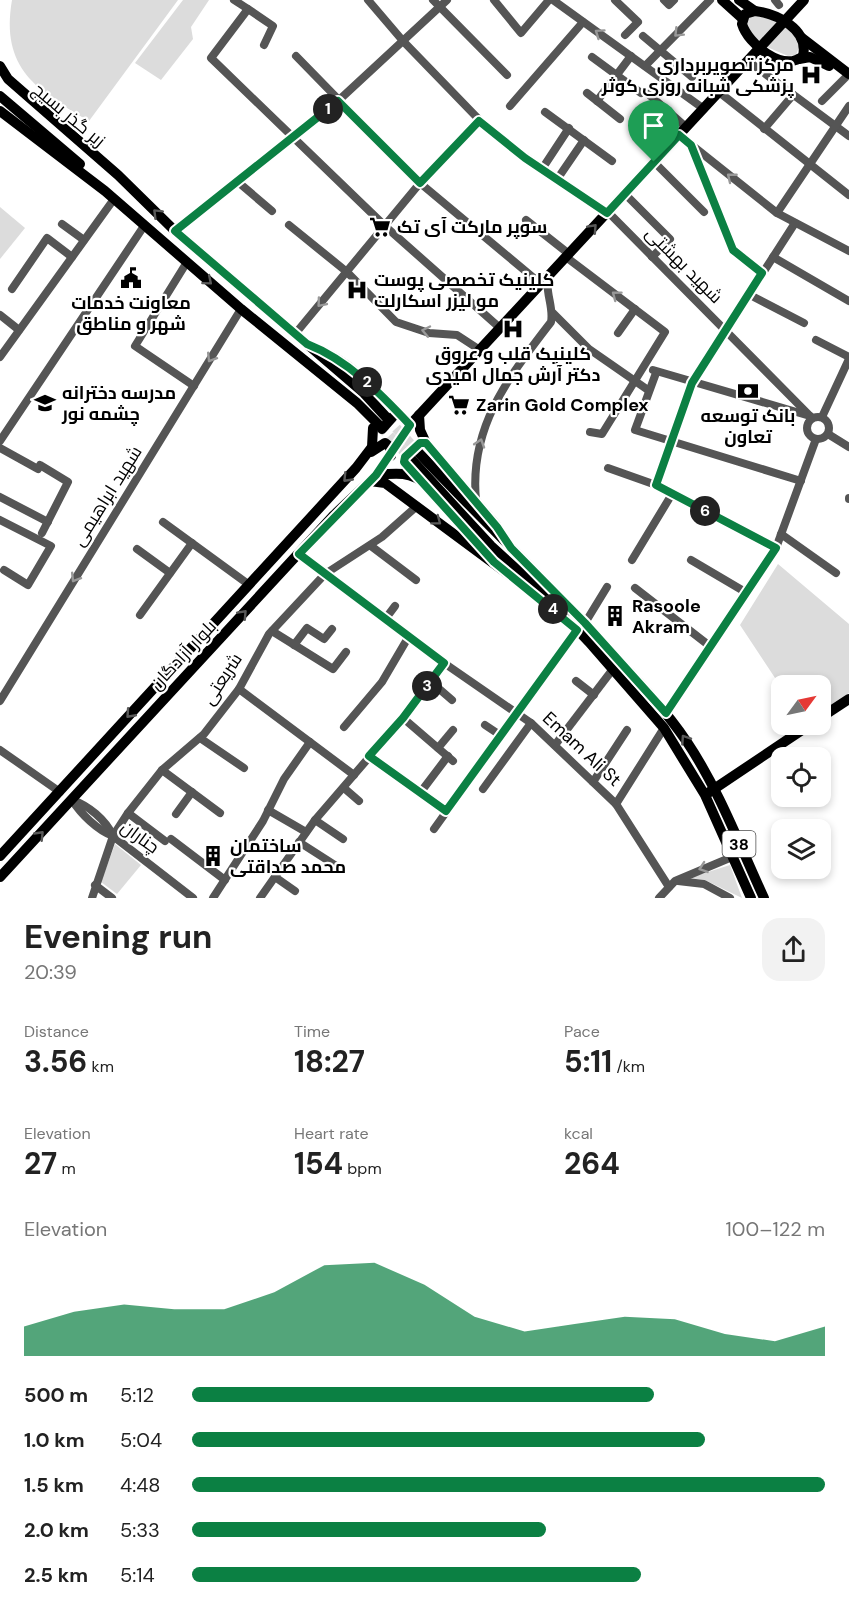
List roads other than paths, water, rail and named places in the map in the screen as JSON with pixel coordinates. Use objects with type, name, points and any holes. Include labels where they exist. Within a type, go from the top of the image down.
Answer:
[{"type":"main road","points":[[722,0],[743,19],[747,34],[760,48],[783,60],[821,60],[848,77]]},
{"type":"main road","points":[[739,0],[755,11],[772,14],[785,21],[848,77]]},
{"type":"main road","name":"بلوار آزادگان","points":[[0,877],[299,554],[373,478],[419,415],[804,0]]},
{"type":"main road","points":[[743,19],[745,14],[755,11]]},
{"type":"main road","points":[[799,59],[804,51],[801,37]]},
{"type":"main road","points":[[1,73],[118,175],[175,231],[364,393],[381,430],[397,412]]},
{"type":"main road","name":"زیر گذر بسیج","points":[[0,96],[80,164],[110,195]]},
{"type":"main road","points":[[0,111],[110,195],[241,309],[380,424]]},
{"type":"main road","points":[[307,344],[332,355],[371,386],[410,425]]},
{"type":"main road","points":[[419,415],[420,429],[426,443],[476,500],[511,548]]},
{"type":"main road","name":"بلوار آزادگان","points":[[0,856],[364,459],[380,424]]},
{"type":"main road","points":[[364,459],[385,443],[390,447],[391,456]]},
{"type":"main road","points":[[426,443],[420,443],[403,460],[494,562]]},
{"type":"main road","name":"38","points":[[751,898],[732,857],[709,792],[664,728],[613,669],[581,627],[568,621],[491,546],[414,455],[511,548],[581,627],[666,713],[688,744],[709,792],[764,898]]},
{"type":"main road","points":[[373,478],[397,473],[418,477]]},
{"type":"main road","points":[[373,478],[385,483],[494,562],[568,621]]},
{"type":"main road","points":[[209,627],[221,638]]},
{"type":"main road","points":[[831,711],[849,699]]},
{"type":"main road","points":[[709,792],[794,735]]},
{"type":"street","points":[[234,0],[272,24],[273,28],[264,45]]},
{"type":"street","name":"شهید بهشتی","points":[[368,0],[403,41],[479,121],[509,147],[607,212],[815,417]]},
{"type":"street","points":[[434,0],[507,75]]},
{"type":"street","points":[[175,231],[338,101],[447,0]]},
{"type":"street","points":[[494,0],[520,33],[551,0],[704,109]]},
{"type":"street","points":[[615,0],[638,22],[625,35]]},
{"type":"street","points":[[664,0],[669,5],[674,0]]},
{"type":"street","points":[[645,66],[710,0]]},
{"type":"street","points":[[248,9],[211,58],[292,139],[386,227],[500,328]]},
{"type":"street","points":[[510,106],[583,22]]},
{"type":"street","points":[[643,36],[692,77]]},
{"type":"street","points":[[296,56],[420,183],[544,280],[553,313],[589,349],[648,390]]},
{"type":"street","points":[[597,101],[631,56]]},
{"type":"street","points":[[592,57],[643,92],[683,131],[691,145],[733,250],[762,273]]},
{"type":"street","points":[[748,61],[849,136]]},
{"type":"street","points":[[822,101],[848,77]]},
{"type":"street","points":[[719,92],[809,166],[849,195]]},
{"type":"street","points":[[587,93],[620,119]]},
{"type":"street","points":[[764,129],[794,95]]},
{"type":"street","points":[[777,213],[834,127],[848,111]]},
{"type":"street","points":[[545,112],[612,161]]},
{"type":"street","points":[[295,334],[386,227],[420,183],[479,121]]},
{"type":"street","points":[[542,169],[569,128]]},
{"type":"street","points":[[558,178],[584,140]]},
{"type":"street","points":[[691,145],[777,213],[849,252]]},
{"type":"street","points":[[654,162],[704,212]]},
{"type":"street","points":[[238,182],[272,211]]},
{"type":"street","points":[[624,194],[670,239],[652,257]]},
{"type":"street","points":[[0,357],[84,240],[110,195]]},
{"type":"street","points":[[526,220],[567,256],[663,330],[665,334],[633,381],[602,434],[590,432]]},
{"type":"street","points":[[656,485],[692,383],[795,223]]},
{"type":"street","points":[[62,224],[84,240]]},
{"type":"street","points":[[289,225],[347,272],[400,324],[429,333],[452,334],[480,350]]},
{"type":"street","points":[[0,441],[144,226]]},
{"type":"street","points":[[12,289],[47,238],[72,257]]},
{"type":"street","points":[[773,257],[849,301]]},
{"type":"street","points":[[187,262],[135,346],[194,386]]},
{"type":"street","points":[[748,294],[804,322]]},
{"type":"street","name":"شهید ابراهیمی","points":[[0,701],[241,309]]},
{"type":"street","points":[[618,333],[635,309]]},
{"type":"street","points":[[476,500],[475,459],[481,438],[501,392],[516,366],[551,322],[553,313]]},
{"type":"street","points":[[0,315],[19,330]]},
{"type":"street","points":[[645,364],[656,373],[815,417],[829,424],[828,434],[816,439],[807,432],[807,424],[815,417],[849,358],[816,340]]},
{"type":"street","points":[[656,373],[634,429],[801,481]]},
{"type":"street","points":[[828,434],[849,447]]},
{"type":"street","points":[[666,713],[776,548],[816,439]]},
{"type":"street","points":[[0,448],[38,469],[40,465],[68,482],[42,533]]},
{"type":"street","points":[[608,468],[656,485],[776,548]]},
{"type":"street","points":[[632,560],[672,494]]},
{"type":"street","points":[[0,497],[48,522]]},
{"type":"street","name":"شریعتی","points":[[92,898],[113,836],[128,813],[162,770],[200,738],[239,689],[272,631],[325,574],[370,546],[417,506]]},
{"type":"street","points":[[0,520],[51,546],[28,585],[4,570]]},
{"type":"street","points":[[163,522],[248,584]]},
{"type":"street","points":[[781,534],[836,573]]},
{"type":"street","points":[[140,615],[192,543]]},
{"type":"street","points":[[370,546],[416,580]]},
{"type":"street","points":[[137,549],[170,573]]},
{"type":"street","name":"Emam Ali St","points":[[299,554],[444,663],[531,723],[616,804],[672,884]]},
{"type":"street","points":[[692,560],[747,593]]},
{"type":"street","points":[[434,829],[516,712],[581,627],[607,587]]},
{"type":"street","points":[[635,588],[711,647]]},
{"type":"street","points":[[386,618],[395,606]]},
{"type":"street","points":[[294,645],[308,628],[324,639],[332,629]]},
{"type":"street","points":[[272,631],[333,669],[346,652]]},
{"type":"street","points":[[344,727],[382,682],[409,636]]},
{"type":"street","points":[[260,898],[315,820],[403,718],[444,663]]},
{"type":"street","points":[[555,745],[613,669]]},
{"type":"street","points":[[430,681],[452,700]]},
{"type":"street","points":[[576,681],[594,694]]},
{"type":"street","points":[[239,689],[354,775]]},
{"type":"street","points":[[403,718],[450,759],[420,793]]},
{"type":"street","points":[[483,789],[531,723]]},
{"type":"street","points":[[484,725],[500,735]]},
{"type":"street","points":[[616,804],[664,728]]},
{"type":"street","points":[[438,748],[453,730]]},
{"type":"street","points":[[593,782],[627,730]]},
{"type":"street","points":[[200,738],[244,768]]},
{"type":"street","points":[[213,898],[268,810],[284,778],[310,742]]},
{"type":"street","points":[[0,750],[60,792]]},
{"type":"street","points":[[369,756],[446,811]]},
{"type":"street","points":[[162,770],[220,813]]},
{"type":"street","points":[[344,788],[359,801]]},
{"type":"street","points":[[176,814],[192,792]]},
{"type":"street","name":"چناران","points":[[72,800],[78,810],[106,833],[193,898]]},
{"type":"street","points":[[268,810],[306,832]]},
{"type":"street","points":[[128,813],[225,880]]},
{"type":"street","points":[[315,820],[343,839]]},
{"type":"street","points":[[299,842],[338,867]]},
{"type":"street","points":[[659,898],[672,884],[732,857]]},
{"type":"street","points":[[275,877],[295,891]]},
{"type":"street","points":[[672,884],[704,884],[730,898]]},
{"type":"street","points":[[95,885],[112,898]]},
{"type":"tunnel","points":[[386,417],[417,451]]},
{"type":"tunnel","points":[[379,425],[410,458]]},
{"type":"place","name":"مرکز تصویربرداری پزشکی شبانه روزی کوثر","points":[[811,75]]},
{"type":"place","name":"سوپر مارکت آی تک","points":[[380,227]]},
{"type":"place","name":"معاونت خدمات شهر و مناطق","points":[[131,278]]},
{"type":"place","name":"کلینیک تخصصی پوست مو لیزر اسکارلت","points":[[357,290]]},
{"type":"place","name":"کلینیک قلب و عروق دکتر آرش جمال امیدی","points":[[513,329]]},
{"type":"place","name":"بانک توسعه تعاون","points":[[748,391]]},
{"type":"place","name":"مدرسه دخترانه چشمه نور","points":[[45,403]]},
{"type":"place","name":"Zarin Gold Complex","points":[[459,405]]},
{"type":"place","name":"Rasoole Akram","points":[[615,616]]},
{"type":"place","name":"ساختمان محمد صداقتی","points":[[213,856]]}]
